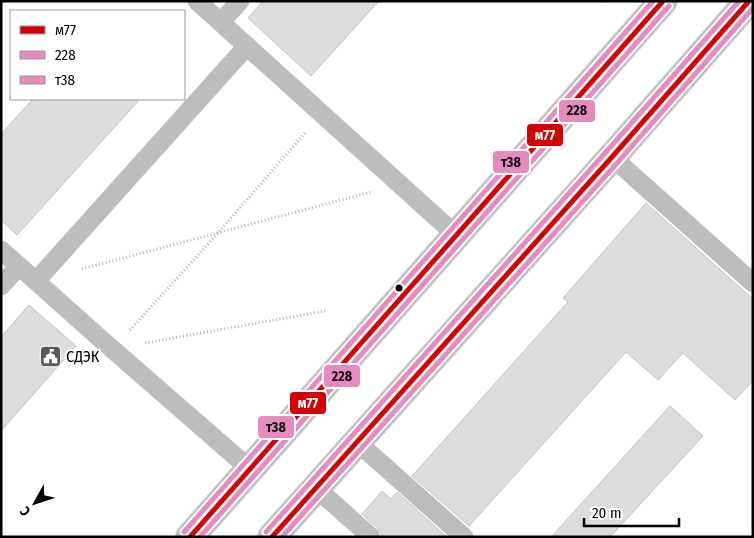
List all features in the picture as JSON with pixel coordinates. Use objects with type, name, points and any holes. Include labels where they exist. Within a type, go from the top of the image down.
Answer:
[{"type":"main road","points":[[190,537],[663,1]]},
{"type":"main road","points":[[272,537],[749,1]]},
{"type":"lane","points":[[197,1],[456,236]]},
{"type":"lane","points":[[221,22],[240,1]]},
{"type":"lane","points":[[36,281],[247,46]]},
{"type":"lane","points":[[612,157],[753,282]]},
{"type":"lane","points":[[1,250],[250,469]]},
{"type":"lane","points":[[1,286],[19,266]]},
{"type":"lane","points":[[357,442],[464,537]]},
{"type":"lane","points":[[316,488],[371,537]]},
{"type":"path","points":[[113,349],[322,114]]},
{"type":"path","points":[[36,281],[400,184]]},
{"type":"path","points":[[113,349],[325,311]]},
{"type":"building","points":[[263,1],[379,1],[311,76],[248,18]]},
{"type":"building","points":[[32,100],[139,100],[17,235],[1,220],[1,134]]},
{"type":"building","points":[[646,203],[753,299],[753,381],[735,400],[683,353],[658,380],[626,352],[469,526],[412,476],[568,302],[563,298]]},
{"type":"building","points":[[29,305],[76,346],[1,431],[1,337]]},
{"type":"building","points":[[670,406],[703,436],[610,537],[551,537]]},
{"type":"building","points":[[382,491],[391,499],[397,492],[447,537],[382,537],[378,529],[362,514]]},
{"type":"transit line","name":"т38","points":[[184,532],[653,1]]},
{"type":"transit line","name":"м77","points":[[190,537],[663,1]]},
{"type":"transit line","name":"т38","points":[[266,532],[739,1]]},
{"type":"transit line","name":"м77","points":[[272,537],[749,1]]},
{"type":"transit line","name":"228","points":[[200,537],[669,6]]},
{"type":"transit line","name":"228","points":[[282,537],[618,162],[753,8]]},
{"type":"place","name":"СДЭК","points":[[50,356]]}]
